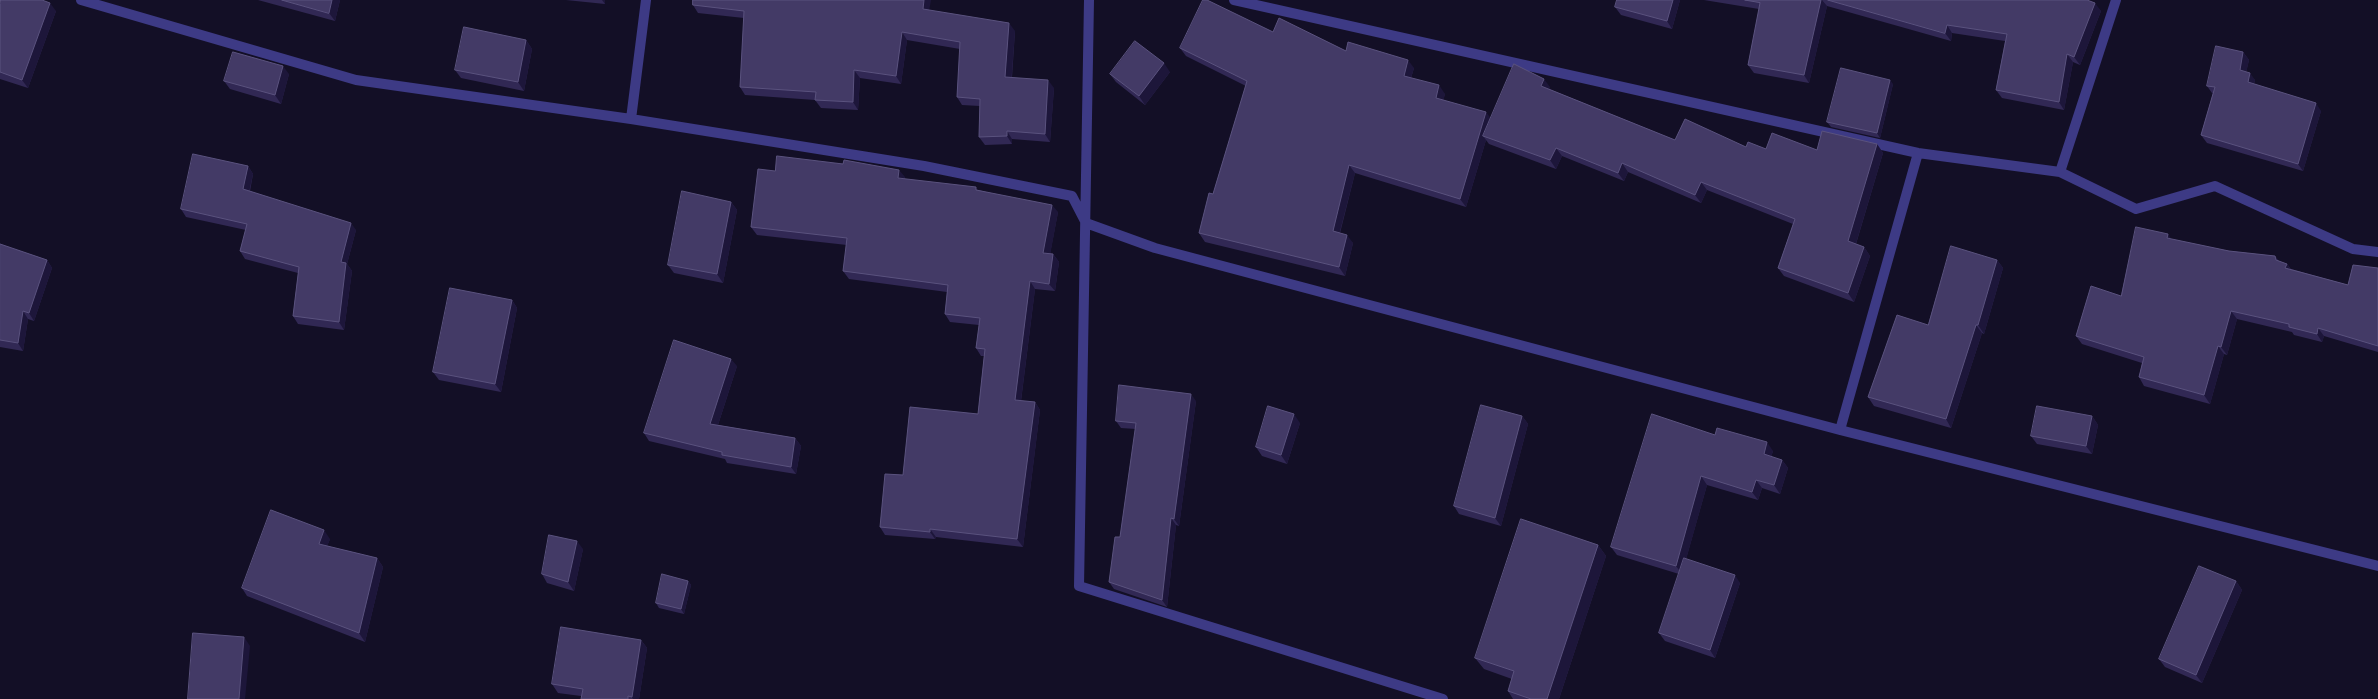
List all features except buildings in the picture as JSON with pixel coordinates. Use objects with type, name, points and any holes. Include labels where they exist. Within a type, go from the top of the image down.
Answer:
[{"type":"street","points":[[81,0],[356,80],[631,119],[924,166],[1072,196],[1086,223],[1155,248],[1840,430],[2378,566]]},
{"type":"street","points":[[631,119],[646,0]]},
{"type":"street","points":[[1089,0],[1079,586],[1443,699]]},
{"type":"street","points":[[1234,0],[1918,153],[2060,172],[2136,210],[2215,186],[2353,249],[2378,252]]},
{"type":"street","points":[[2060,172],[2116,0]]},
{"type":"street","points":[[1840,430],[1918,153]]}]
